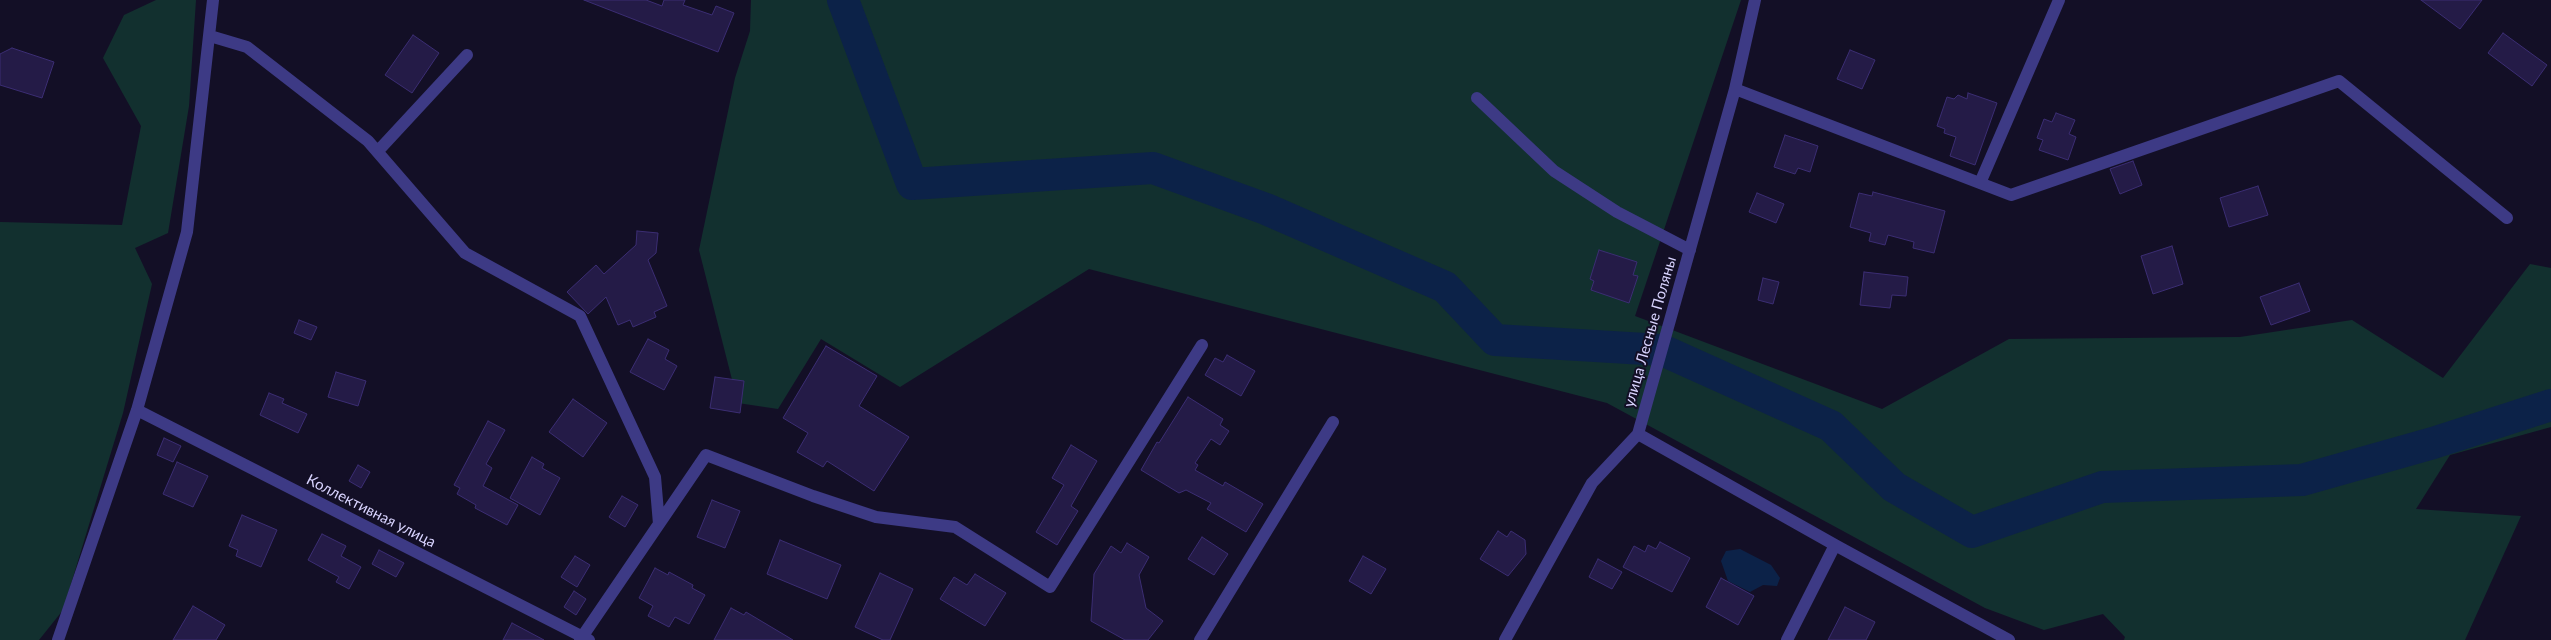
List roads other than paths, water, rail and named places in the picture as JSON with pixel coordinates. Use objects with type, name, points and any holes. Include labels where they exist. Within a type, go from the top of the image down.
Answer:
[{"type":"street","points":[[58,640],[137,410],[187,232],[214,0]]},
{"type":"street","name":"улица Лесные Поляны","points":[[1505,640],[1592,482],[1638,434],[1735,88],[1755,0]]},
{"type":"street","points":[[1980,183],[2059,0]]},
{"type":"street","points":[[210,36],[247,48],[368,141],[465,253],[580,316],[655,477],[659,524]]},
{"type":"street","points":[[378,152],[467,55]]},
{"type":"street","points":[[1735,88],[2010,195],[2339,81],[2507,218]]},
{"type":"street","points":[[1477,98],[1554,171],[1617,212],[1690,250]]},
{"type":"street","points":[[584,639],[706,455],[876,517],[955,527],[1050,587],[1202,345]]},
{"type":"street","name":"Коллективная улица","points":[[137,410],[584,639]]},
{"type":"street","points":[[1200,640],[1333,422]]},
{"type":"street","points":[[1638,434],[2009,640]]},
{"type":"street","points":[[1788,640],[1835,545]]},
{"type":"water","points":[[1740,549],[1771,565],[1780,578],[1777,586],[1763,585],[1750,592],[1728,581],[1721,561],[1726,551]]},
{"type":"waterway","points":[[843,0],[912,184],[1153,168],[1266,209],[1445,287],[1495,340],[1662,350],[1831,426],[1894,487],[1972,532],[2102,487],[2302,480],[2433,443],[2551,405]]}]
